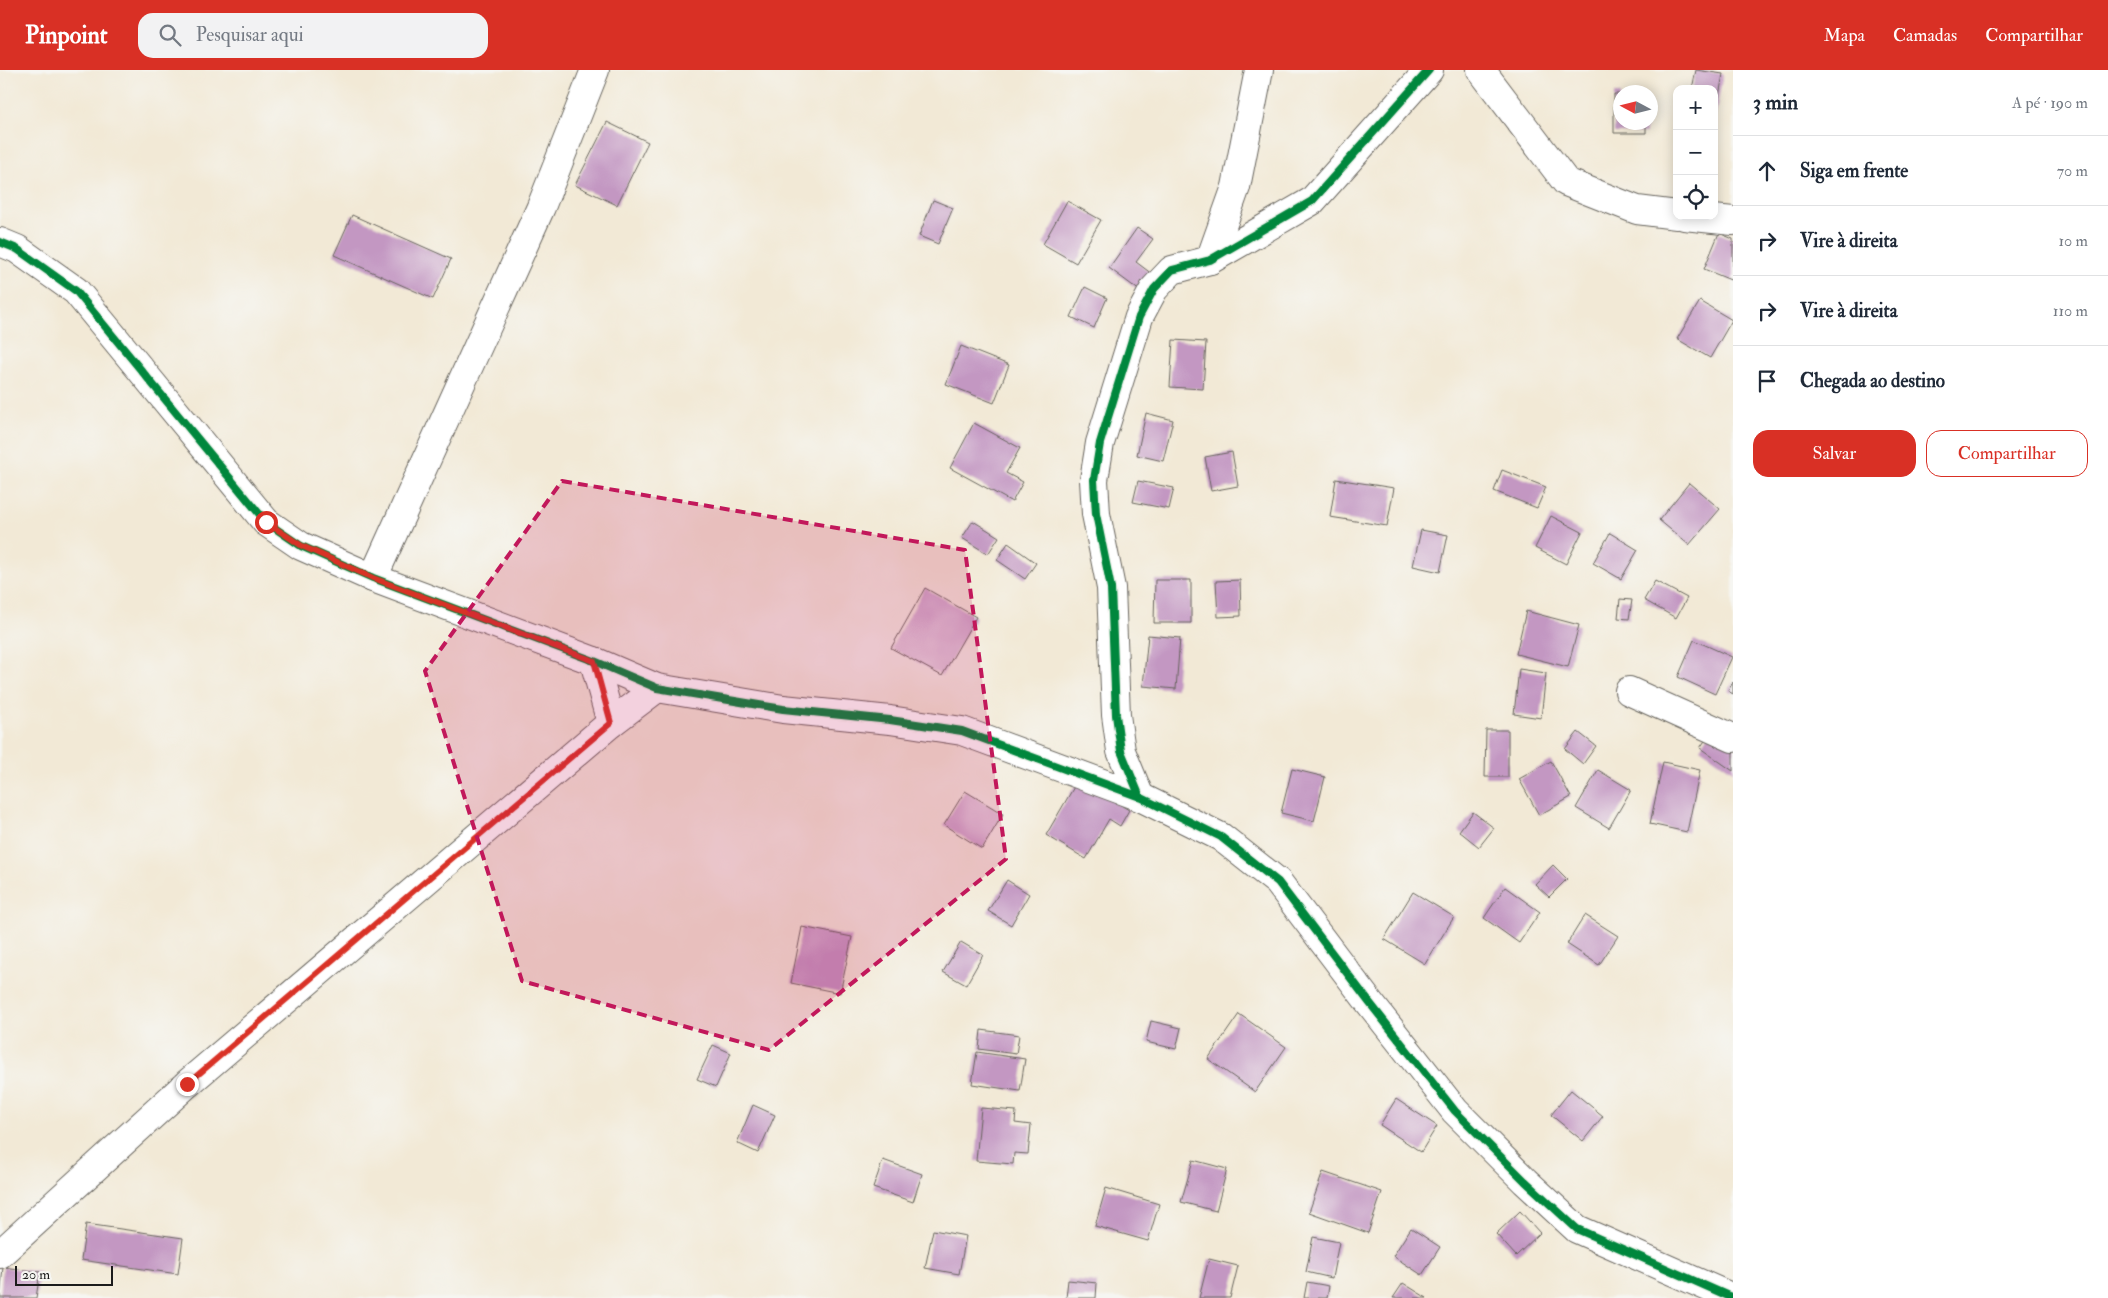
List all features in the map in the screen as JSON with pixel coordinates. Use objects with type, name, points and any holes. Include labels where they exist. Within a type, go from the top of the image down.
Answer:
[{"type":"street","points":[[373,578],[541,207],[595,70]]},
{"type":"street","points":[[1210,260],[1236,187],[1259,70]]},
{"type":"street","points":[[1140,797],[1121,751],[1116,715],[1111,588],[1096,514],[1094,480],[1103,434],[1139,317],[1154,288],[1172,270],[1210,260],[1312,201],[1429,70]]},
{"type":"street","points":[[1481,70],[1506,82],[1566,182],[1637,210],[1673,214]]},
{"type":"street","points":[[1718,219],[1733,221]]},
{"type":"street","points":[[0,242],[18,249],[76,291],[266,522],[302,546],[373,578],[594,661],[657,688],[783,709],[890,720],[962,731],[1140,797],[1221,837],[1278,882],[1455,1111],[1524,1182],[1577,1229],[1733,1298]]},
{"type":"street","points":[[594,661],[611,723]]},
{"type":"street","points":[[0,1254],[187,1084],[611,723],[657,688]]},
{"type":"street","points":[[1629,691],[1733,738]]},
{"type":"highlighted area","points":[[562,481],[965,550],[1006,859],[769,1050],[522,981],[425,671]]},
{"type":"building","points":[[1696,70],[1723,74],[1718,102],[1718,85],[1693,85]]},
{"type":"building","points":[[607,122],[648,142],[617,205],[575,185]]},
{"type":"building","points":[[1614,130],[1646,130],[1646,133],[1614,133]]},
{"type":"building","points":[[933,200],[953,208],[938,244],[919,236]]},
{"type":"building","points":[[1067,201],[1101,220],[1076,263],[1043,244]]},
{"type":"building","points":[[352,215],[451,259],[433,299],[334,255]]},
{"type":"building","points":[[1137,228],[1153,239],[1136,262],[1152,274],[1140,291],[1109,268]]},
{"type":"building","points":[[1719,233],[1733,239],[1733,281],[1704,269]]},
{"type":"building","points":[[1085,287],[1107,298],[1094,328],[1071,317]]},
{"type":"building","points":[[1700,301],[1732,320],[1710,358],[1677,339]]},
{"type":"building","points":[[1173,340],[1206,342],[1203,389],[1170,387]]},
{"type":"building","points":[[961,346],[1009,365],[994,403],[946,384]]},
{"type":"building","points":[[1146,413],[1173,420],[1163,461],[1137,455]]},
{"type":"building","points":[[974,423],[1020,448],[1006,473],[1023,482],[1012,502],[950,468]]},
{"type":"building","points":[[1232,452],[1238,486],[1211,491],[1205,457]]},
{"type":"building","points":[[1502,470],[1546,487],[1537,508],[1494,491]]},
{"type":"building","points":[[1336,479],[1394,488],[1387,526],[1330,517]]},
{"type":"building","points":[[1138,481],[1174,488],[1169,509],[1133,502]]},
{"type":"building","points":[[1689,483],[1720,509],[1689,545],[1659,520]]},
{"type":"building","points":[[1551,516],[1582,532],[1566,564],[1535,548]]},
{"type":"building","points":[[973,521],[999,537],[988,554],[962,538]]},
{"type":"building","points":[[1421,530],[1448,535],[1440,572],[1413,566]]},
{"type":"building","points":[[1610,533],[1638,550],[1621,579],[1593,563]]},
{"type":"building","points":[[1008,543],[1036,563],[1025,579],[997,560]]},
{"type":"building","points":[[1155,580],[1191,580],[1191,623],[1154,623]]},
{"type":"building","points":[[1240,580],[1241,616],[1218,617],[1216,581]]},
{"type":"building","points":[[1655,581],[1687,598],[1676,618],[1644,600]]},
{"type":"building","points":[[925,588],[976,617],[942,676],[891,648]]},
{"type":"building","points":[[1620,599],[1632,600],[1629,619],[1618,618]]},
{"type":"building","points":[[1526,611],[1579,625],[1568,667],[1516,654]]},
{"type":"building","points":[[1148,635],[1180,638],[1176,689],[1143,686]]},
{"type":"building","points":[[1694,640],[1732,657],[1715,694],[1678,677]]},
{"type":"building","points":[[1519,669],[1546,673],[1541,718],[1514,714]]},
{"type":"building","points":[[1733,682],[1733,694],[1728,691]]},
{"type":"building","points":[[1719,720],[1733,729],[1733,771],[1700,748]]},
{"type":"building","points":[[1486,730],[1508,730],[1508,777],[1485,777]]},
{"type":"building","points":[[1578,732],[1596,746],[1583,764],[1565,749]]},
{"type":"building","points":[[1551,761],[1571,797],[1539,815],[1519,779]]},
{"type":"building","points":[[1663,762],[1700,770],[1687,832],[1650,824]]},
{"type":"building","points":[[1292,769],[1325,777],[1314,821],[1281,813]]},
{"type":"building","points":[[1598,770],[1631,790],[1609,828],[1576,808]]},
{"type":"building","points":[[1078,780],[1129,810],[1120,826],[1109,819],[1086,859],[1046,835]]},
{"type":"building","points":[[965,791],[1003,814],[982,849],[944,825]]},
{"type":"building","points":[[1473,812],[1494,828],[1479,847],[1459,831]]},
{"type":"building","points":[[1553,865],[1567,879],[1549,897],[1535,884]]},
{"type":"building","points":[[1007,880],[1029,894],[1011,925],[988,911]]},
{"type":"building","points":[[1505,887],[1540,912],[1519,943],[1484,918]]},
{"type":"building","points":[[1413,892],[1454,917],[1425,964],[1384,939]]},
{"type":"building","points":[[1585,915],[1618,936],[1599,965],[1567,944]]},
{"type":"building","points":[[802,927],[852,937],[840,993],[791,983]]},
{"type":"building","points":[[961,942],[983,955],[966,985],[943,972]]},
{"type":"building","points":[[1239,1014],[1286,1047],[1255,1092],[1208,1059]]},
{"type":"building","points":[[1151,1021],[1181,1028],[1176,1049],[1146,1042]]},
{"type":"building","points":[[981,1030],[1019,1035],[1016,1054],[979,1049]]},
{"type":"building","points":[[713,1045],[731,1053],[716,1087],[697,1079]]},
{"type":"building","points":[[977,1052],[1025,1059],[1020,1091],[972,1084]]},
{"type":"building","points":[[1571,1090],[1603,1116],[1583,1141],[1551,1115]]},
{"type":"building","points":[[1396,1099],[1437,1126],[1421,1152],[1380,1125]]},
{"type":"building","points":[[753,1105],[775,1115],[758,1153],[737,1143]]},
{"type":"building","points":[[981,1108],[1016,1111],[1015,1123],[1031,1125],[1028,1154],[1014,1153],[1013,1164],[976,1161]]},
{"type":"building","points":[[883,1160],[922,1174],[913,1202],[873,1188]]},
{"type":"building","points":[[1193,1160],[1227,1169],[1216,1211],[1181,1202]]},
{"type":"building","points":[[1323,1172],[1382,1192],[1368,1233],[1309,1212]]},
{"type":"building","points":[[1106,1188],[1159,1204],[1148,1241],[1095,1226]]},
{"type":"building","points":[[1520,1211],[1540,1233],[1516,1256],[1496,1234]]},
{"type":"building","points":[[86,1224],[183,1238],[178,1274],[81,1260]]},
{"type":"building","points":[[1411,1228],[1440,1247],[1422,1275],[1393,1256]]},
{"type":"building","points":[[933,1230],[966,1236],[959,1274],[925,1268]]},
{"type":"building","points":[[1313,1237],[1339,1242],[1332,1278],[1306,1272]]},
{"type":"building","points":[[1209,1259],[1238,1266],[1230,1298],[1199,1298]]},
{"type":"building","points":[[3,1267],[40,1272],[36,1298],[0,1298]]},
{"type":"building","points":[[1068,1280],[1097,1283],[1096,1298],[1066,1298]]},
{"type":"building","points":[[1307,1282],[1329,1286],[1327,1298],[1304,1298]]},
{"type":"building","points":[[1403,1283],[1427,1298],[1393,1298]]},
{"type":"cycle path","points":[[1140,797],[1121,751],[1116,715],[1111,588],[1096,514],[1094,480],[1100,443],[1139,317],[1154,289],[1172,270],[1210,260],[1312,201],[1429,70]]},
{"type":"cycle path","points":[[0,242],[17,249],[76,291],[266,522],[301,546],[373,578],[594,661],[657,688],[783,709],[890,720],[962,731],[1140,797],[1221,837],[1278,882],[1455,1111],[1525,1181],[1577,1229],[1733,1298]]},
{"type":"route","points":[[187,1084],[611,723],[594,661],[373,578],[302,546],[266,522]]}]
